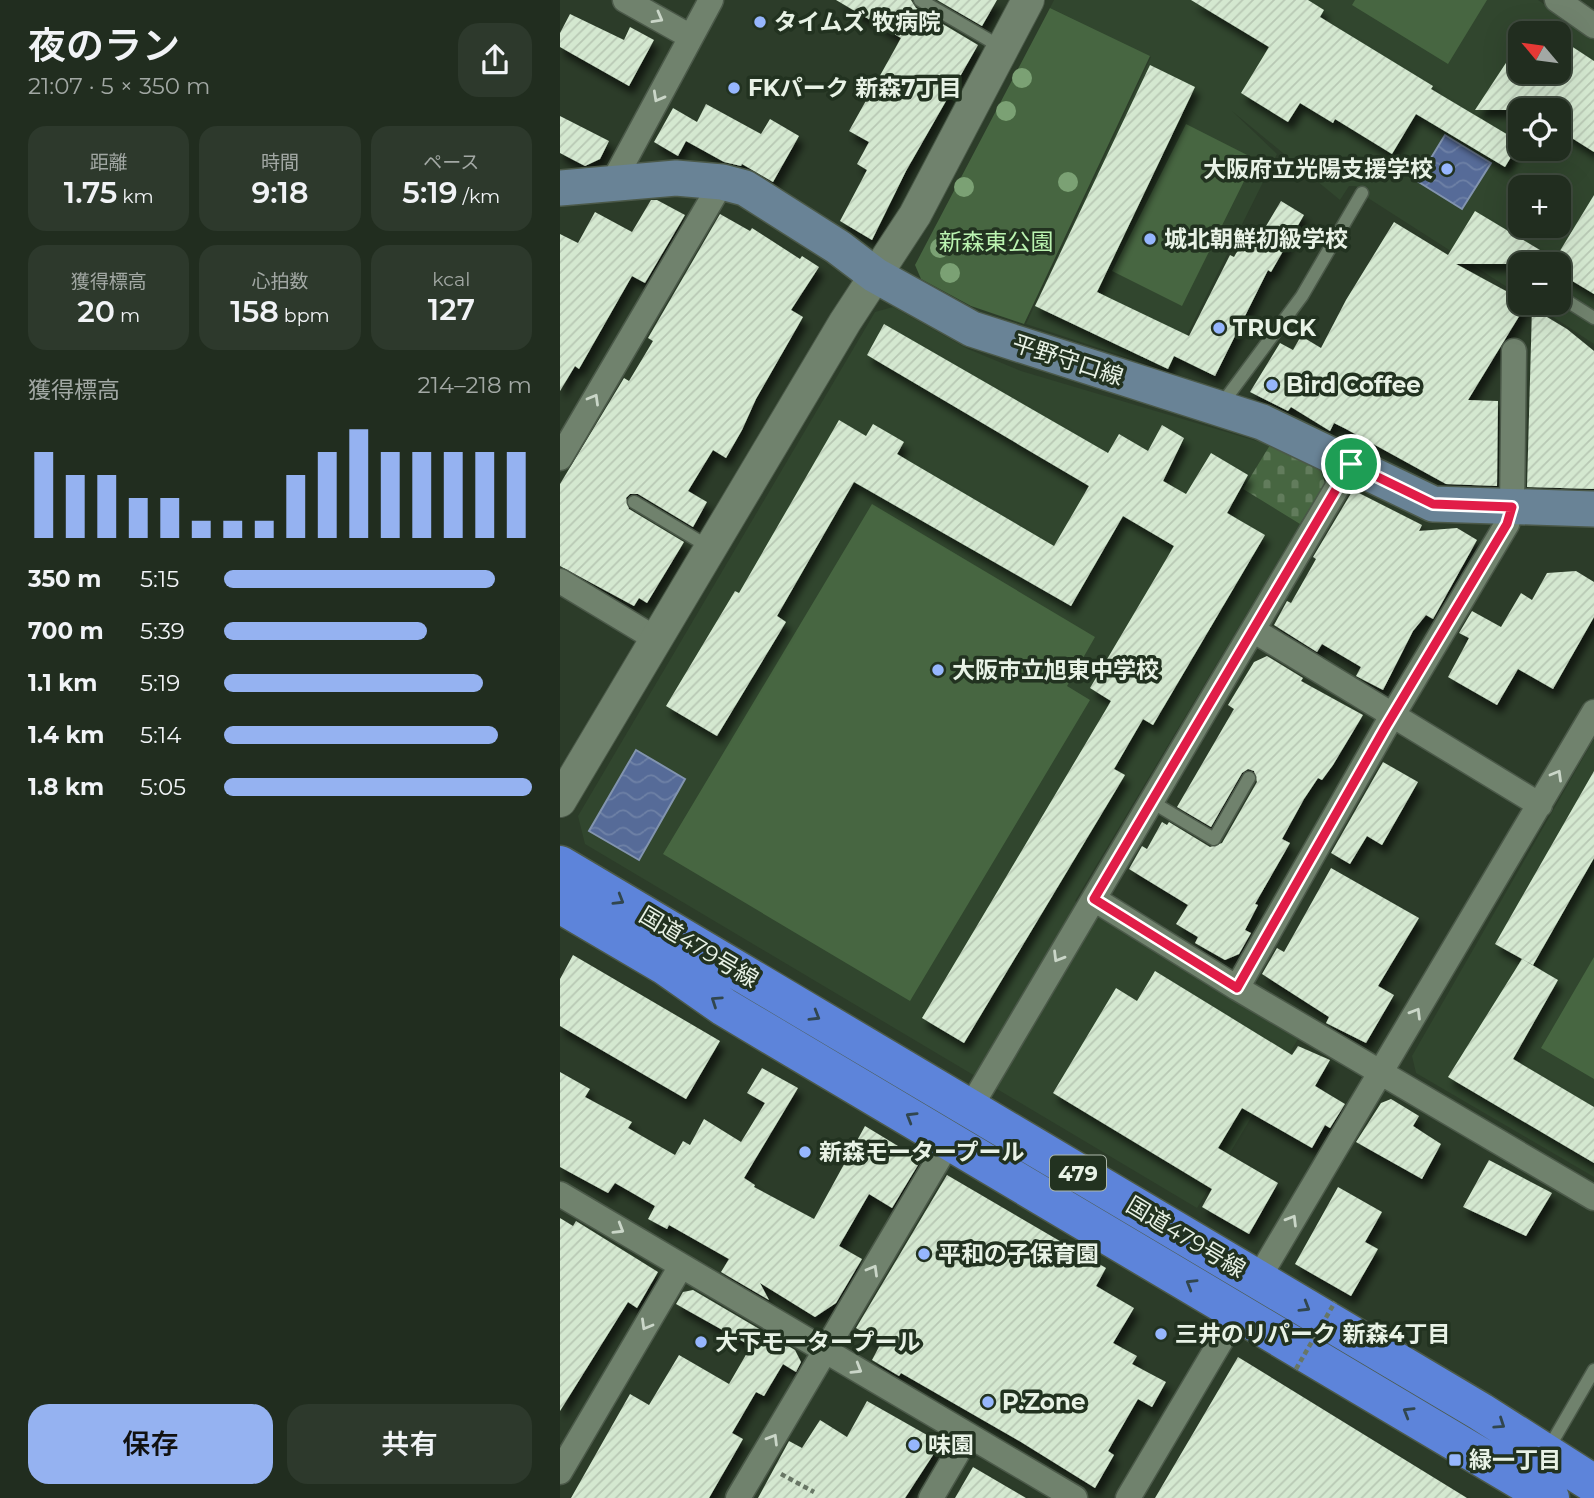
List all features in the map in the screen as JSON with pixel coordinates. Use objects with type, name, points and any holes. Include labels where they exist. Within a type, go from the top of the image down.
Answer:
[{"type":"highway","name":"国道479号線","points":[[560,865],[1481,1412],[1535,1484]]},
{"type":"highway","name":"国道479号線","points":[[560,904],[664,965],[724,1007],[1238,1312],[1535,1484],[1594,1484]]},
{"type":"main road","name":"平野守口線","points":[[560,188],[676,178],[722,182],[766,199],[876,275],[972,329],[1282,430],[1433,504],[1594,509]]},
{"type":"street","points":[[625,0],[691,37]]},
{"type":"street","points":[[613,182],[711,0]]},
{"type":"street","points":[[560,801],[710,548],[915,215],[1028,0]]},
{"type":"street","points":[[1556,0],[1594,26]]},
{"type":"street","points":[[560,458],[722,182]]},
{"type":"street","points":[[1237,988],[1394,714],[1507,524],[1512,507],[1514,351]]},
{"type":"street","points":[[970,1108],[1351,464]]},
{"type":"street","points":[[560,581],[656,639]]},
{"type":"street","points":[[1253,630],[1540,805]]},
{"type":"street","points":[[1258,1279],[1594,712]]},
{"type":"street","points":[[1094,899],[1237,988],[1594,1198]]},
{"type":"street","points":[[738,1498],[950,1140]]},
{"type":"street","points":[[560,1194],[1075,1498]]},
{"type":"street","points":[[560,1472],[681,1266]]},
{"type":"street","points":[[1128,1498],[1238,1312]]},
{"type":"street","points":[[931,1498],[968,1435]]},
{"type":"lane","points":[[920,0],[1003,48]]},
{"type":"lane","points":[[1219,408],[1302,296],[1362,193]]},
{"type":"lane","points":[[1571,304],[1594,318]]},
{"type":"lane","points":[[634,502],[710,548]]},
{"type":"lane","points":[[1152,802],[1214,839],[1248,778]]},
{"type":"lane","points":[[1535,1484],[1594,1370]]},
{"type":"path","points":[[1296,1369],[1335,1303]]},
{"type":"path","points":[[760,1462],[814,1492]]},
{"type":"shaded area","name":"大阪府立光陽支援学校","points":[[1054,0],[1538,0],[1569,21],[1508,21],[1508,84],[1572,84],[1572,23],[1594,38],[1594,344],[1550,315],[1571,315],[1571,252],[1508,252],[1508,288],[1368,198],[1356,186],[1349,186],[1340,200],[1232,111],[1277,154],[1169,371],[1026,324],[1151,57],[1050,8]]},
{"type":"shaded area","name":"大阪市立旭東中学校","points":[[893,307],[968,349],[1021,371],[1270,445],[1243,489],[1300,524],[1075,901],[1298,1039],[1197,1208],[585,844],[578,816],[875,312]]},
{"type":"shaded area","points":[[1594,739],[1594,1177],[1416,1073],[1412,1056]]},
{"type":"green space","points":[[1355,0],[1487,0],[1448,64],[1352,5]]},
{"type":"green space","name":"新森東公園","points":[[1050,8],[1150,56],[1024,324],[971,306],[921,279],[915,265]]},
{"type":"green space","points":[[1186,124],[1255,159],[1182,306],[1112,271]]},
{"type":"green space","points":[[1270,445],[1320,468],[1325,483],[1300,524],[1243,489]]},
{"type":"green space","points":[[872,504],[1095,637],[1067,686],[1090,700],[910,1001],[663,854]]},
{"type":"green space","points":[[1594,957],[1594,1079],[1541,1048]]},
{"type":"water","points":[[1445,135],[1491,163],[1462,209],[1417,181]]},
{"type":"water","points":[[636,750],[685,779],[639,860],[589,831]]},
{"type":"building","points":[[836,0],[911,0],[916,8],[978,45],[906,171],[872,240],[840,221],[867,170],[857,164],[869,142],[849,131],[901,38]]},
{"type":"building","points":[[937,0],[997,0],[982,26]]},
{"type":"building","points":[[1191,0],[1308,0],[1324,10],[1320,17],[1508,135],[1509,161],[1505,167],[1416,114],[1392,154],[1335,119],[1333,123],[1300,103],[1288,122],[1241,93],[1269,47]]},
{"type":"building","points":[[570,14],[624,40],[630,27],[654,40],[629,86],[560,47],[560,33]]},
{"type":"building","points":[[1572,47],[1594,61],[1594,152],[1571,138],[1571,98],[1508,98],[1508,110],[1475,110],[1508,60],[1508,84],[1572,84]]},
{"type":"building","points":[[1150,65],[1195,87],[1097,292],[1189,336],[1230,255],[1234,257],[1249,230],[1260,236],[1281,201],[1304,215],[1271,272],[1268,270],[1215,376],[1174,356],[1168,369],[1035,306]]},
{"type":"building","points":[[706,104],[761,134],[770,119],[799,136],[773,182],[742,164],[724,162],[686,141],[678,156],[654,142],[673,108],[697,122]]},
{"type":"building","points":[[560,116],[609,141],[600,159],[585,166],[560,153]]},
{"type":"building","points":[[1594,195],[1594,294],[1571,280],[1571,252],[1559,252],[1568,238],[1571,238],[1571,233]]},
{"type":"building","points":[[651,200],[657,200],[685,215],[645,283],[632,276],[579,369],[575,366],[560,391],[560,234],[578,243],[595,212],[632,232]]},
{"type":"building","points":[[1475,211],[1508,231],[1508,238],[1520,238],[1543,252],[1508,252],[1508,264],[1456,264],[1508,292],[1508,315],[1520,315],[1468,400],[1498,401],[1497,486],[1446,484],[1334,423],[1330,431],[1291,407],[1288,411],[1250,392],[1280,343],[1293,350],[1301,336],[1321,348],[1346,300],[1394,222],[1448,255]]},
{"type":"building","points":[[720,214],[750,231],[752,228],[800,259],[802,256],[819,267],[791,310],[803,317],[726,458],[713,450],[688,491],[707,502],[693,527],[638,494],[630,494],[626,498],[629,509],[684,542],[647,603],[639,598],[634,606],[560,566],[560,484],[624,378],[629,381],[653,341],[648,338]]},
{"type":"building","points":[[1532,315],[1544,315],[1567,329],[1594,351],[1594,489],[1527,487]]},
{"type":"building","points":[[884,324],[1108,453],[1119,434],[1148,451],[1162,425],[1184,438],[1163,481],[1186,494],[1211,453],[1248,475],[1227,513],[1265,535],[1153,725],[1143,719],[1114,769],[1125,775],[964,1043],[922,1018],[1111,701],[1090,688],[1174,546],[1123,516],[1071,606],[854,482],[777,616],[786,622],[717,736],[666,706],[735,591],[739,593],[839,420],[866,436],[873,424],[904,442],[897,454],[1054,546],[1089,486],[867,355]]},
{"type":"building","points":[[1353,490],[1422,525],[1419,531],[1457,528],[1477,540],[1433,619],[1426,615],[1413,631],[1383,690],[1356,676],[1361,667],[1322,644],[1317,652],[1274,625],[1287,601],[1291,603],[1316,559],[1313,557]]},
{"type":"building","points":[[1576,571],[1594,582],[1594,617],[1553,689],[1518,669],[1497,705],[1448,677],[1469,638],[1459,633],[1472,611],[1501,627],[1521,593],[1532,600],[1547,573]]},
{"type":"building","points":[[1267,656],[1303,678],[1301,681],[1363,715],[1333,765],[1322,780],[1318,778],[1304,799],[1282,839],[1290,843],[1255,904],[1258,905],[1245,930],[1251,933],[1239,954],[1225,960],[1195,943],[1198,937],[1176,924],[1188,905],[1129,869],[1142,846],[1147,849],[1162,822],[1167,825],[1169,822],[1210,847],[1222,843],[1257,782],[1254,771],[1248,769],[1242,773],[1211,827],[1177,807],[1234,709],[1228,705],[1254,662]]},
{"type":"building","points":[[1383,762],[1418,782],[1382,845],[1367,836],[1350,864],[1331,853]]},
{"type":"building","points":[[1594,771],[1594,858],[1533,965],[1495,944]]},
{"type":"building","points":[[1331,868],[1419,918],[1378,986],[1394,995],[1366,1043],[1326,1023],[1329,1017],[1262,974],[1277,948],[1284,952]]},
{"type":"building","points":[[573,955],[720,1041],[686,1099],[560,1026],[560,979]]},
{"type":"building","points":[[1522,959],[1558,980],[1513,1059],[1594,1107],[1594,1163],[1448,1077]]},
{"type":"building","points":[[1155,971],[1292,1055],[1298,1046],[1330,1060],[1315,1086],[1345,1104],[1330,1128],[1325,1125],[1312,1148],[1242,1108],[1218,1148],[1278,1183],[1249,1234],[1202,1207],[1212,1189],[1053,1093],[1116,988],[1137,1001]]},
{"type":"building","points":[[762,1068],[798,1088],[744,1178],[755,1185],[754,1187],[814,1219],[865,1126],[921,1160],[892,1208],[869,1194],[839,1246],[862,1259],[836,1303],[815,1317],[760,1283],[769,1300],[721,1272],[729,1259],[669,1225],[667,1229],[648,1219],[655,1206],[615,1183],[608,1193],[560,1167],[560,1072],[590,1089],[585,1097],[632,1122],[628,1128],[675,1155],[683,1141],[690,1145],[704,1119],[741,1142],[765,1103],[747,1093]]},
{"type":"building","points":[[1391,1099],[1419,1116],[1413,1126],[1441,1144],[1422,1179],[1356,1142],[1381,1103]]},
{"type":"building","points":[[1489,1160],[1552,1193],[1526,1236],[1463,1207]]},
{"type":"building","points":[[947,1175],[1106,1268],[1096,1286],[1134,1308],[1113,1343],[1137,1356],[1132,1364],[1166,1382],[1152,1407],[1138,1399],[1108,1451],[1114,1455],[1095,1488],[901,1373],[899,1376],[872,1360],[881,1343],[856,1328]]},
{"type":"building","points":[[1338,1187],[1382,1212],[1365,1242],[1378,1249],[1351,1296],[1295,1264]]},
{"type":"building","points":[[560,1218],[573,1226],[576,1221],[658,1272],[637,1308],[628,1302],[560,1411]]},
{"type":"building","points":[[693,1290],[795,1350],[801,1362],[796,1372],[783,1364],[764,1396],[756,1392],[732,1433],[743,1439],[709,1498],[571,1498],[630,1394],[649,1405],[679,1355],[729,1384],[751,1346],[676,1304],[683,1292]]},
{"type":"building","points":[[1238,1357],[1467,1498],[1155,1498]]},
{"type":"building","points":[[867,1401],[934,1439],[935,1452],[905,1498],[758,1498],[789,1441],[802,1448],[820,1420],[847,1437]]},
{"type":"building","points":[[973,1467],[1026,1498],[955,1498]]},
{"type":"place","name":"タイムズ 牧病院","points":[[760,22]]},
{"type":"place","name":"FKパーク 新森7丁目","points":[[734,88]]},
{"type":"place","name":"大阪府立光陽支援学校","points":[[1447,169]]},
{"type":"place","name":"城北朝鮮初級学校","points":[[1150,239]]},
{"type":"place","name":"TRUCK","points":[[1219,328]]},
{"type":"place","name":"Bird Coffee","points":[[1272,385]]},
{"type":"place","name":"大阪市立旭東中学校","points":[[938,670]]},
{"type":"place","name":"新森モータープール","points":[[805,1152]]},
{"type":"place","name":"平和の子保育園","points":[[924,1254]]},
{"type":"place","name":"三井のリパーク 新森4丁目","points":[[1161,1334]]},
{"type":"place","name":"大下モータープール","points":[[701,1342]]},
{"type":"place","name":"P.Zone","points":[[988,1402]]},
{"type":"place","name":"味園","points":[[914,1445]]},
{"type":"place","name":"緑一丁目","points":[[1455,1460]]},
{"type":"route","points":[[1351,464],[1433,504],[1512,507],[1507,524],[1385,728],[1237,988],[1094,899],[1351,464]]}]
